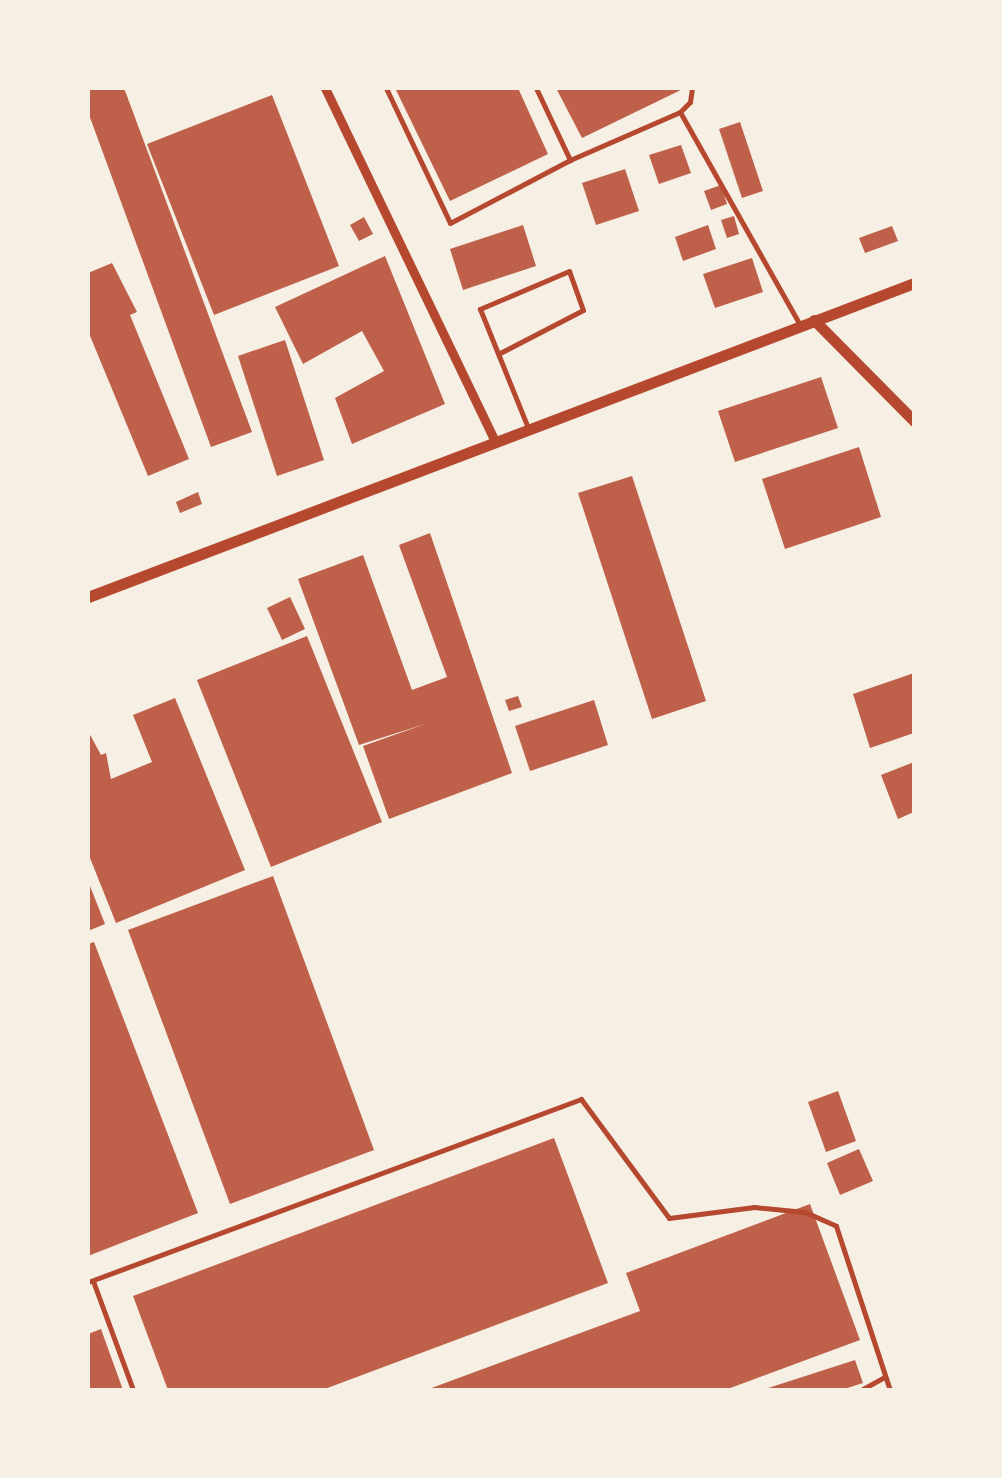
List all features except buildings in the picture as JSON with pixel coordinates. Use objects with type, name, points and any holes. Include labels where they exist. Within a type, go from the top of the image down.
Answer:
[{"type":"street","points":[[325,88],[496,443]]},
{"type":"street","points":[[88,596],[914,283]]},
{"type":"street","points":[[814,320],[914,421]]},
{"type":"lane","points":[[386,88],[450,222],[570,160],[680,112],[690,102],[692,88]]},
{"type":"lane","points":[[536,88],[570,160]]},
{"type":"lane","points":[[680,112],[800,325]]},
{"type":"lane","points":[[500,353],[583,310],[569,271],[480,309],[529,430]]},
{"type":"lane","points":[[133,1390],[90,1281],[581,1098],[669,1218],[754,1207],[806,1212],[836,1226],[890,1390]]},
{"type":"lane","points":[[861,1390],[885,1377]]}]
